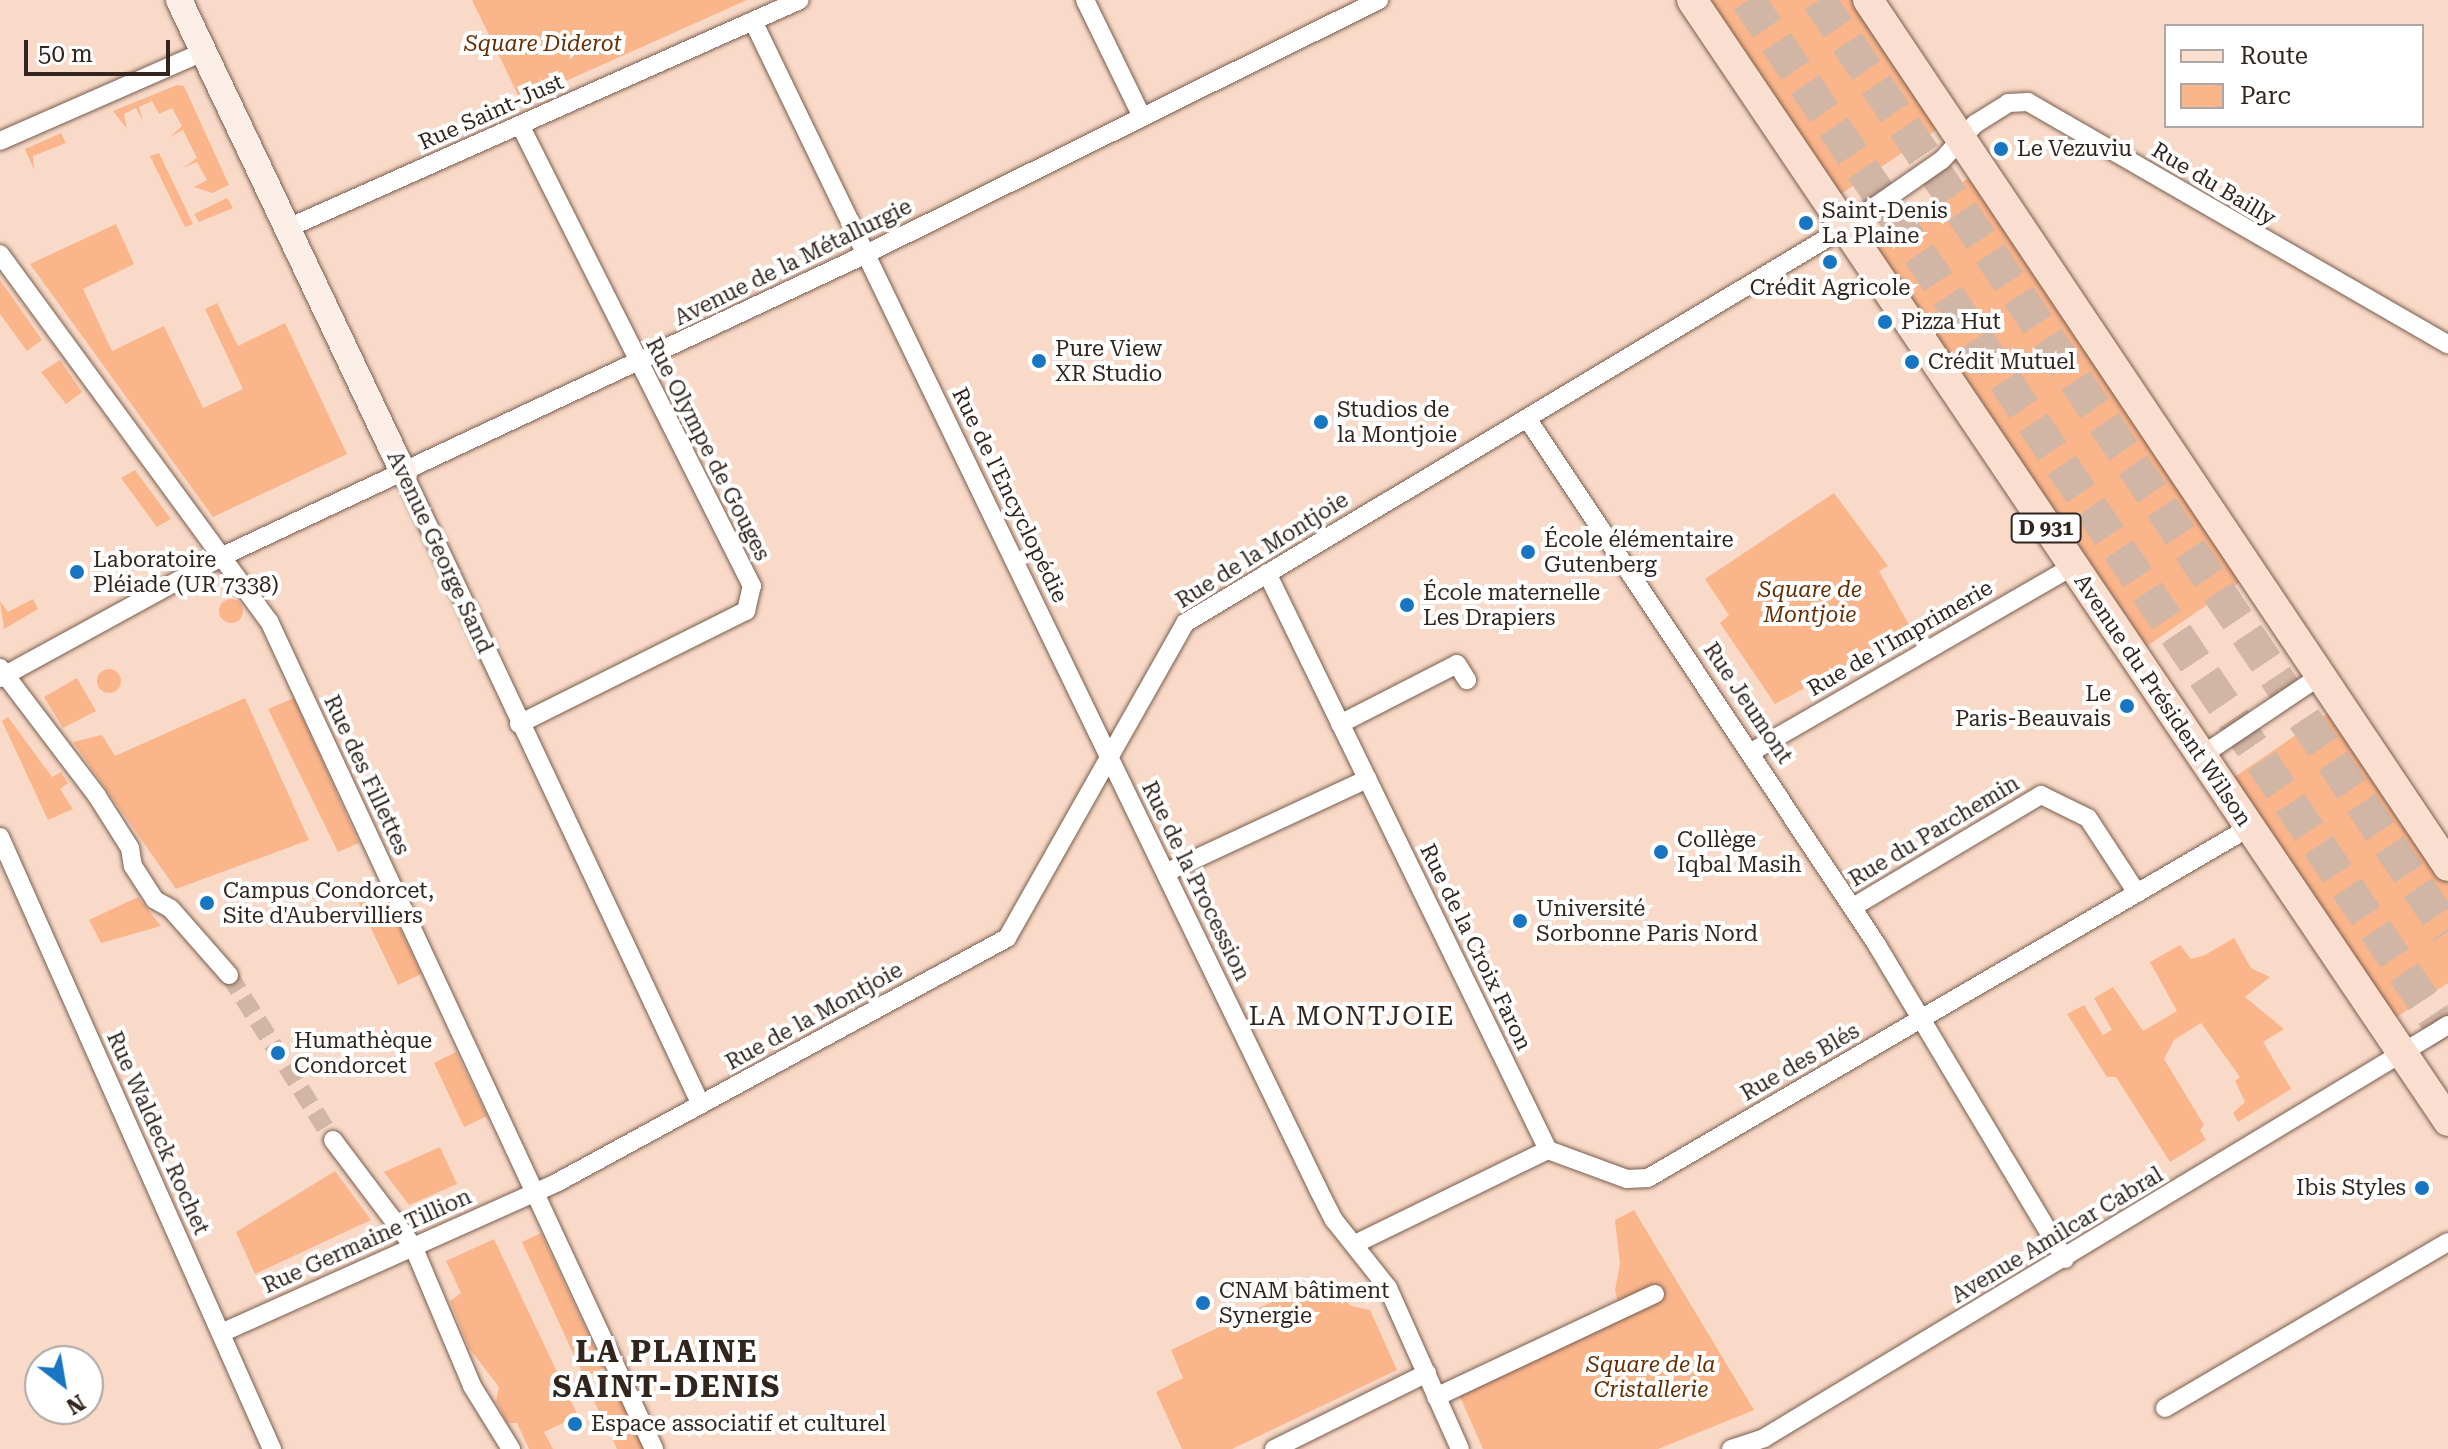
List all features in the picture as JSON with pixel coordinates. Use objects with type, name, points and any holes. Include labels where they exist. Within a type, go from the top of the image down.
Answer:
[{"type":"main road","name":"Avenue du Président Wilson","points":[[1692,0],[2448,1121]]},
{"type":"main road","points":[[1868,0],[2448,866]]},
{"type":"street","name":"Avenue George Sand","points":[[179,0],[701,1105]]},
{"type":"street","name":"Rue Saint-Just","points":[[288,228],[800,0]]},
{"type":"street","points":[[1085,0],[1142,117]]},
{"type":"street","name":"Avenue de la Métallurgie","points":[[2,673],[223,556],[404,474],[864,255],[1379,0]]},
{"type":"street","name":"Rue de l'Encyclopédie","points":[[753,21],[864,255],[977,478],[1108,758]]},
{"type":"street","points":[[0,141],[203,52]]},
{"type":"street","name":"Rue du Bailly","points":[[1962,141],[1975,124],[2008,103],[2028,102],[2448,344]]},
{"type":"street","name":"Rue Olympe de Gouges","points":[[519,724],[746,611],[751,602],[752,586],[637,364],[520,125]]},
{"type":"street","name":"Rue de la Montjoie","points":[[533,1193],[1007,938],[1185,623],[1844,228],[1962,141]]},
{"type":"street","name":"Rue des Fillettes","points":[[0,254],[269,621],[654,1449]]},
{"type":"street","name":"Rue Jeumont","points":[[1527,418],[1753,751],[1853,907],[2065,1259]]},
{"type":"street","name":"Rue de l'Imprimerie","points":[[1753,751],[2072,567]]},
{"type":"street","name":"Rue de la Croix Faron","points":[[1267,573],[1548,1150]]},
{"type":"street","points":[[1340,724],[1457,664],[1467,680]]},
{"type":"street","points":[[2,673],[97,796],[155,900],[171,909],[229,975]]},
{"type":"street","points":[[2201,756],[2320,676]]},
{"type":"street","name":"Rue de la Procession","points":[[1108,758],[1167,872],[1334,1220],[1357,1243],[1388,1288],[1460,1449]]},
{"type":"street","points":[[1167,872],[1364,773]]},
{"type":"street","name":"Rue du Parchemin","points":[[1853,907],[2041,795],[2088,818],[2137,893]]},
{"type":"street","name":"Rue des Blés","points":[[1548,1150],[1627,1179],[1648,1178],[2250,827]]},
{"type":"street","name":"Rue Waldeck Rochet","points":[[0,837],[272,1449]]},
{"type":"street","name":"Avenue Amilcar Cabral","points":[[1731,1449],[1768,1444],[2448,1025]]},
{"type":"street","points":[[333,1140],[413,1246],[472,1386],[511,1449]]},
{"type":"street","points":[[1357,1243],[1548,1150]]},
{"type":"street","name":"Rue Germaine Tillion","points":[[221,1333],[533,1193]]},
{"type":"street","points":[[2165,1408],[2448,1242]]},
{"type":"street","points":[[1436,1397],[1655,1294]]},
{"type":"street","points":[[1274,1449],[1427,1373]]},
{"type":"green space","name":"Square Diderot","points":[[472,0],[747,0],[521,101]]},
{"type":"green space","points":[[1704,0],[1854,0],[1939,128],[1838,196]]},
{"type":"green space","points":[[177,85],[184,86],[229,185],[212,193],[194,187],[207,180],[197,162],[183,168],[197,158],[183,130],[170,137],[182,126],[172,108],[159,114],[152,101],[139,107],[143,121],[136,108],[124,114],[127,129],[113,111]]},
{"type":"green space","points":[[61,133],[66,143],[33,156],[34,170],[25,149]]},
{"type":"green space","points":[[159,153],[193,224],[185,227],[150,156]]},
{"type":"green space","points":[[1975,174],[2243,580],[2147,646],[1872,242]]},
{"type":"green space","points":[[227,198],[233,208],[199,222],[194,214]]},
{"type":"green space","points":[[116,224],[134,264],[83,289],[112,351],[164,326],[203,408],[243,389],[205,309],[217,303],[238,346],[285,323],[347,454],[213,517],[30,264]]},
{"type":"green space","points":[[0,280],[42,340],[27,351],[0,314]]},
{"type":"green space","points":[[60,360],[82,392],[66,404],[41,372]]},
{"type":"green space","points":[[135,470],[171,519],[157,527],[121,478]]},
{"type":"green space","name":"Square de Montjoie","points":[[1834,493],[1888,566],[1879,571],[1912,630],[1775,704],[1720,623],[1729,615],[1705,579]]},
{"type":"green space","points":[[33,599],[38,609],[4,629],[0,601],[8,612]]},
{"type":"green space","points":[[231,599],[240,602],[243,611],[240,620],[231,623],[222,620],[219,611],[222,602]]},
{"type":"green space","points":[[109,669],[117,673],[121,681],[117,689],[109,693],[101,689],[97,681],[101,673]]},
{"type":"green space","points":[[77,678],[96,711],[63,728],[44,697]]},
{"type":"green space","points":[[245,698],[309,840],[176,889],[73,742],[102,735],[115,756]]},
{"type":"green space","points":[[294,698],[359,843],[338,852],[268,709]]},
{"type":"green space","points":[[2334,709],[2448,883],[2448,983],[2394,1019],[2233,778]]},
{"type":"green space","points":[[8,717],[52,777],[61,772],[68,783],[60,789],[73,809],[48,820],[2,721]]},
{"type":"green space","points":[[382,890],[421,974],[398,985],[358,901]]},
{"type":"green space","points":[[138,897],[161,926],[101,943],[89,920]]},
{"type":"green space","points":[[2234,938],[2251,968],[2270,977],[2245,997],[2284,1029],[2263,1042],[2291,1089],[2238,1122],[2233,1113],[2245,1102],[2235,1081],[2240,1077],[2201,1023],[2174,1040],[2164,1059],[2204,1125],[2200,1130],[2206,1140],[2170,1162],[2116,1077],[2107,1077],[2067,1014],[2084,1005],[2103,1035],[2112,1030],[2094,998],[2113,987],[2143,1031],[2177,1011],[2150,962],[2180,945],[2191,959],[2205,955]]},
{"type":"green space","points":[[456,1052],[487,1116],[464,1127],[434,1063]]},
{"type":"green space","points":[[440,1147],[457,1184],[409,1205],[384,1172]]},
{"type":"green space","points":[[335,1171],[371,1220],[255,1274],[236,1232]]},
{"type":"green space","name":"Square de la Cristallerie","points":[[1634,1210],[1754,1410],[1658,1449],[1483,1449],[1458,1392],[1621,1314],[1615,1290],[1620,1264],[1615,1220]]},
{"type":"green space","points":[[541,1233],[604,1368],[584,1377],[522,1242]]},
{"type":"green space","points":[[494,1239],[578,1416],[544,1432],[553,1449],[529,1449],[517,1423],[507,1423],[496,1401],[499,1387],[469,1348],[450,1301],[461,1293],[446,1261]]},
{"type":"green space","points":[[1314,1282],[1324,1300],[1338,1294],[1351,1306],[1370,1310],[1397,1370],[1232,1449],[1182,1449],[1156,1392],[1183,1378],[1171,1350]]},
{"type":"green space","points":[[617,1391],[644,1449],[617,1449],[594,1401]]},
{"type":"tunnel","points":[[1748,0],[2448,1037]]},
{"type":"tunnel","points":[[1819,0],[2448,932]]},
{"type":"tunnel","points":[[229,975],[333,1140]]},
{"type":"place","name":"Le Vezuviu","points":[[2001,149]]},
{"type":"place","name":"Saint-Denis La Plaine","points":[[1806,223]]},
{"type":"place","name":"Crédit Agricole","points":[[1830,262]]},
{"type":"place","name":"Pizza Hut","points":[[1885,322]]},
{"type":"place","name":"Pure View XR Studio","points":[[1039,361]]},
{"type":"place","name":"Crédit Mutuel","points":[[1912,362]]},
{"type":"place","name":"Studios de la Montjoie","points":[[1321,422]]},
{"type":"place","name":"École élémentaire Gutenberg","points":[[1528,552]]},
{"type":"place","name":"Laboratoire Pléiade (UR 7338)","points":[[77,572]]},
{"type":"place","name":"École maternelle Les Drapiers","points":[[1407,605]]},
{"type":"place","name":"Le Paris-Beauvais","points":[[2127,706]]},
{"type":"place","name":"Collège Iqbal Masih","points":[[1661,852]]},
{"type":"place","name":"Campus Condorcet, Site d'Aubervilliers","points":[[207,903]]},
{"type":"place","name":"Université Sorbonne Paris Nord","points":[[1520,921]]},
{"type":"place","name":"Humathèque Condorcet","points":[[278,1053]]},
{"type":"place","name":"Ibis Styles","points":[[2422,1188]]},
{"type":"place","name":"CNAM bâtiment Synergie","points":[[1203,1303]]},
{"type":"place","name":"Espace associatif et culturel","points":[[575,1424]]},
{"type":"district","name":"LA MONTJOIE","points":[[1352,1017]]},
{"type":"district","name":"LA PLAINE SAINT-DENIS","points":[[667,1369]]}]
